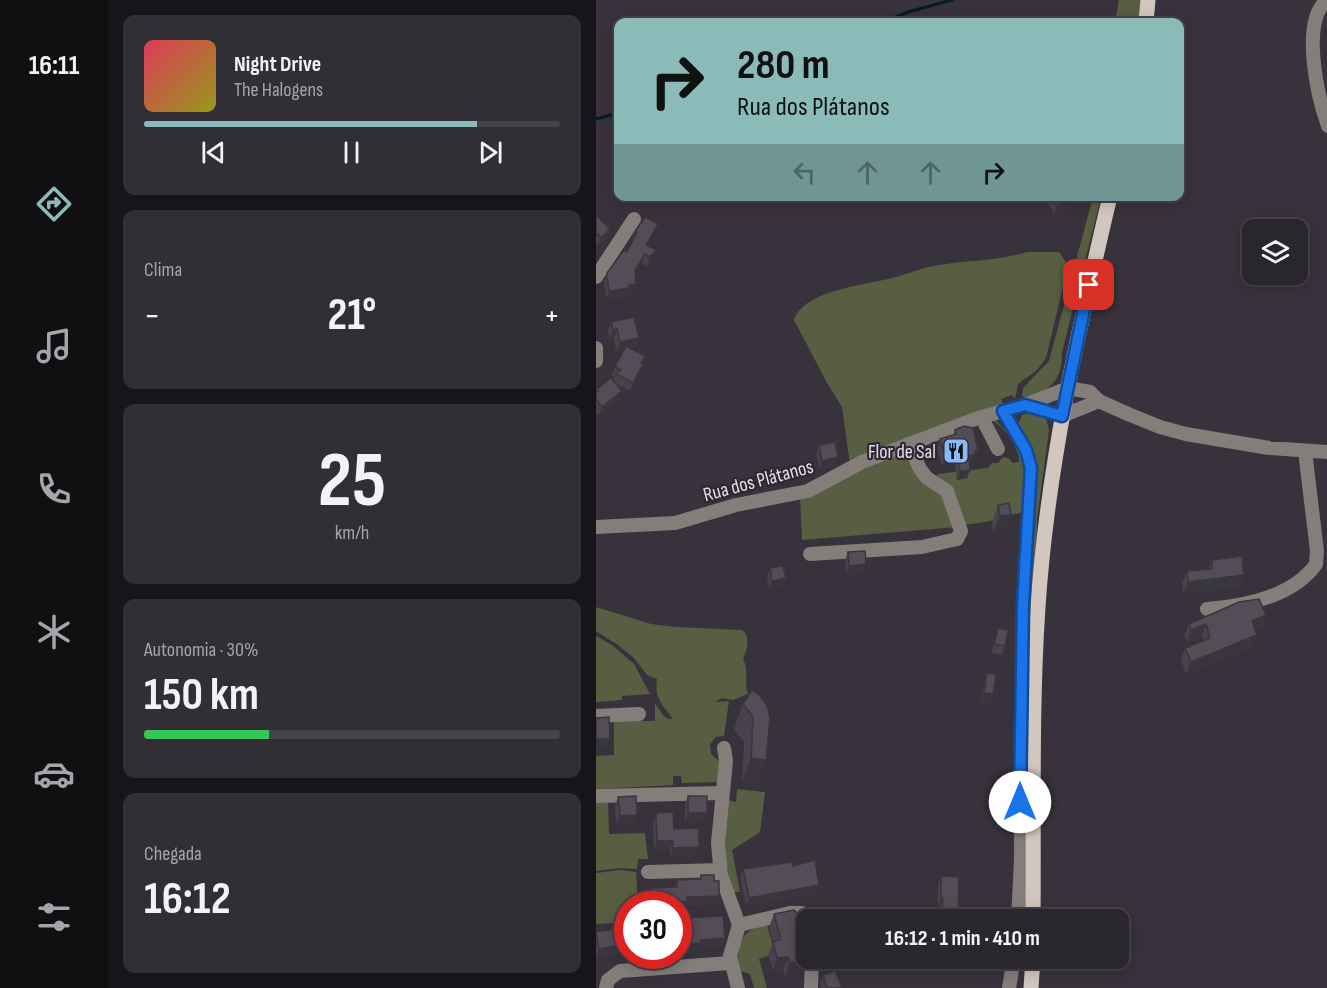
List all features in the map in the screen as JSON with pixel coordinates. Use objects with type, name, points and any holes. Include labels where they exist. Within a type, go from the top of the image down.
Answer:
[{"type":"main road","points":[[1146,18],[1148,0]]},
{"type":"main road","points":[[1033,909],[1038,606],[1048,509],[1062,416],[1109,201]]},
{"type":"main road","points":[[1031,988],[1032,969]]},
{"type":"street","points":[[1327,0],[1321,4],[1314,24],[1313,59],[1328,126]]},
{"type":"street","points":[[596,277],[634,219]]},
{"type":"street","points":[[596,348],[596,361]]},
{"type":"street","points":[[1068,388],[1090,392],[1099,401],[1160,428],[1269,448],[1328,452]]},
{"type":"street","name":"Rua dos Plátanos","points":[[596,527],[675,523],[736,506],[808,491],[862,462],[1068,388]]},
{"type":"street","points":[[1025,405],[1062,416],[1099,401]]},
{"type":"street","points":[[1003,411],[1026,450],[1031,468],[1023,604],[1018,909]]},
{"type":"street","points":[[984,417],[985,424],[998,449]]},
{"type":"street","points":[[810,554],[922,547],[957,539],[961,531],[947,491],[927,478],[920,470],[909,444]]},
{"type":"street","points":[[1207,609],[1251,604],[1263,600],[1301,580],[1316,564],[1305,451]]},
{"type":"street","points":[[596,716],[639,714]]},
{"type":"street","points":[[724,748],[726,761],[718,843],[720,870],[739,925],[730,956],[738,988]]},
{"type":"street","points":[[596,796],[722,793]]},
{"type":"street","points":[[648,872],[720,870]]},
{"type":"street","points":[[739,925],[796,913]]},
{"type":"street","points":[[606,988],[608,980],[620,972],[730,963]]},
{"type":"street","points":[[811,988],[812,969]]},
{"type":"street","points":[[1009,988],[1012,969]]},
{"type":"green space","points":[[1119,0],[1143,0],[1140,18],[1116,18]]},
{"type":"green space","points":[[1092,201],[1100,201],[1062,352],[1060,370],[1054,383],[1043,392],[1027,399],[1022,396],[1023,388],[1049,361]]},
{"type":"green space","points":[[1027,252],[1059,252],[1066,262],[1067,270],[1046,358],[1037,370],[1018,384],[1015,399],[1012,395],[1001,399],[1003,404],[850,464],[842,407],[794,320],[800,310],[823,295],[852,286],[934,266],[1006,257]]},
{"type":"green space","points":[[1030,413],[1046,418],[1049,430],[1037,520],[1030,909],[1023,909],[1025,742],[1033,500],[1018,424],[1022,415]]},
{"type":"green space","points":[[995,419],[1006,431],[1014,442],[1019,452],[1024,472],[1023,512],[986,522],[962,525],[928,477],[915,448],[952,433],[923,447],[927,456],[923,458],[928,471],[937,477],[937,474],[988,468],[992,463],[998,463],[1003,457],[1013,463],[1019,462],[1017,450],[1010,437],[1000,426],[990,420]]},
{"type":"green space","points":[[910,452],[943,491],[957,527],[802,540],[800,497],[877,461]]},
{"type":"green space","points":[[596,607],[651,624],[742,630],[745,633],[747,644],[743,659],[746,667],[748,694],[733,700],[722,698],[715,702],[729,701],[724,736],[716,737],[710,744],[711,754],[720,762],[718,782],[682,783],[681,776],[673,776],[673,785],[596,789],[596,756],[614,755],[614,721],[655,721],[655,703],[663,715],[668,719],[673,719],[658,696],[657,679],[647,675],[634,658],[596,631]]},
{"type":"green space","points":[[596,636],[612,645],[634,664],[650,694],[622,696],[622,700],[596,702]]},
{"type":"green space","points":[[737,789],[765,792],[760,832],[732,850],[740,892],[733,892],[727,868],[725,835],[728,800],[736,802]]},
{"type":"green space","points":[[596,802],[608,802],[609,834],[645,833],[648,859],[638,859],[637,869],[620,868],[596,871]]},
{"type":"green space","points":[[621,870],[636,872],[637,891],[614,891],[614,923],[596,924],[596,873]]},
{"type":"green space","points":[[767,925],[775,953],[759,959],[767,988],[754,988],[750,974],[740,971],[739,947],[745,935],[751,930]]},
{"type":"building","points":[[1054,201],[1066,201],[1057,206]]},
{"type":"building","points":[[596,215],[610,229],[601,238],[598,234],[596,236]]},
{"type":"building","points":[[645,217],[658,224],[646,245],[656,250],[650,257],[645,254],[635,270],[636,284],[629,285],[629,288],[609,291],[607,273],[624,250],[627,252],[637,233],[635,232]]},
{"type":"building","points":[[634,317],[639,338],[620,342],[617,329],[613,330],[611,322]]},
{"type":"building","points":[[626,346],[645,356],[633,383],[616,374],[621,370],[615,367]]},
{"type":"building","points":[[611,378],[622,391],[602,407],[596,399],[598,391],[596,390]]},
{"type":"building","points":[[964,426],[973,428],[978,450],[969,456],[970,470],[960,471],[958,454],[945,457],[940,439],[956,434],[955,430]]},
{"type":"building","points":[[835,442],[838,457],[822,461],[819,445]]},
{"type":"building","points":[[1009,503],[1011,515],[1000,516],[998,505]]},
{"type":"building","points":[[865,551],[866,564],[849,566],[848,552]]},
{"type":"building","points":[[1242,556],[1244,575],[1188,582],[1187,571],[1212,569],[1212,560]]},
{"type":"building","points":[[783,566],[786,578],[772,581],[770,568]]},
{"type":"building","points":[[1259,599],[1266,615],[1252,621],[1257,635],[1191,662],[1185,648],[1210,638],[1206,624],[1191,630],[1189,624],[1239,602]]},
{"type":"building","points":[[998,628],[1008,630],[1005,646],[994,644]]},
{"type":"building","points":[[987,673],[996,674],[993,694],[984,693]]},
{"type":"building","points":[[752,690],[767,706],[770,717],[766,760],[751,758],[753,717],[743,704]]},
{"type":"building","points":[[609,717],[610,739],[596,739],[596,718]]},
{"type":"building","points":[[636,796],[637,815],[620,816],[618,797]]},
{"type":"building","points":[[688,796],[707,796],[707,813],[688,813]]},
{"type":"building","points":[[673,812],[674,829],[699,828],[699,847],[673,848],[673,841],[657,841],[656,813]]},
{"type":"building","points":[[815,860],[819,885],[749,898],[743,869],[792,862],[793,866]]},
{"type":"building","points":[[701,875],[714,875],[714,881],[719,881],[719,896],[692,897],[692,891],[650,891],[650,888],[677,887],[677,880],[701,879]]},
{"type":"building","points":[[941,876],[959,877],[958,909],[942,909],[943,898],[941,898]]},
{"type":"building","points":[[794,910],[796,912],[796,961],[790,963],[788,957],[777,958],[773,942],[781,939],[774,914]]},
{"type":"building","points":[[723,916],[725,938],[701,940],[701,943],[692,944],[692,918]]},
{"type":"building","points":[[614,929],[614,946],[599,949],[596,932]]},
{"type":"building","points":[[835,971],[842,987],[827,988],[823,975]]},
{"type":"waterway","points":[[894,18],[952,0]]},
{"type":"waterway","points":[[596,119],[614,114]]},
{"type":"place","name":"Flor de Sal","points":[[956,451]]},
{"type":"route","points":[[1020,802],[1023,604],[1031,468],[1026,450],[1003,411],[1025,405],[1062,416],[1089,285]]}]
